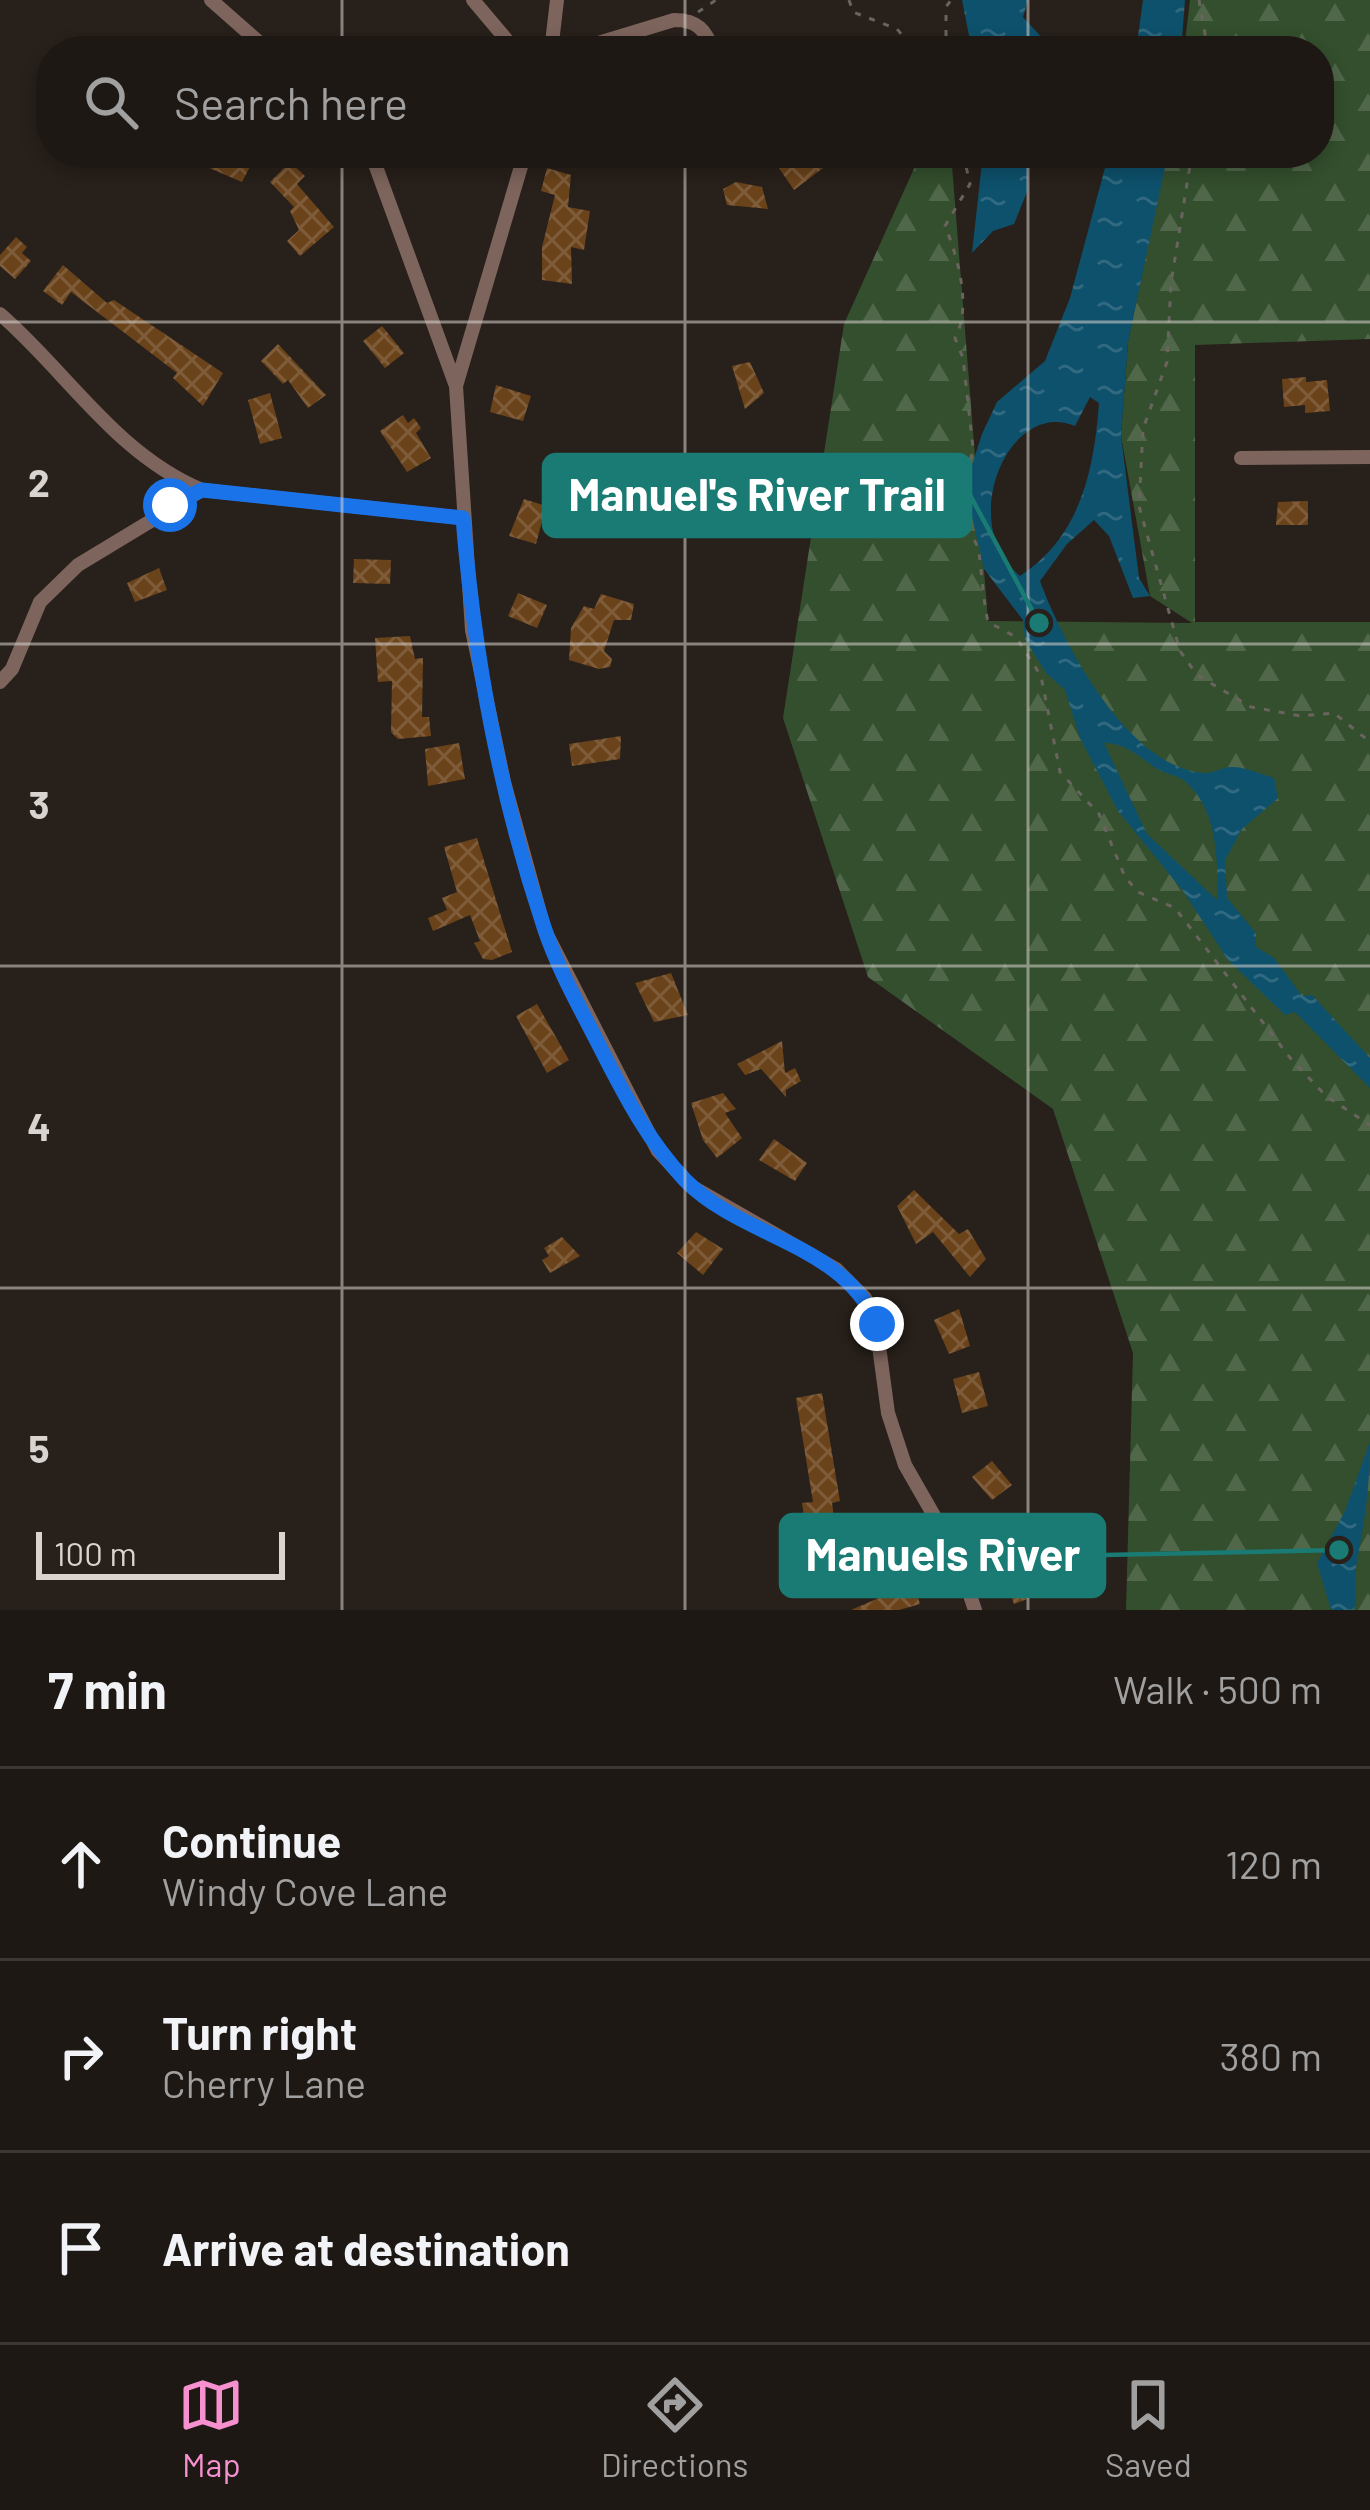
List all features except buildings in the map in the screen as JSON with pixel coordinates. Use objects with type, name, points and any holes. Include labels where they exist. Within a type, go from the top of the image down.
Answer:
[{"type":"street","points":[[211,0],[252,36]]},
{"type":"street","points":[[473,0],[503,36]]},
{"type":"street","points":[[553,36],[557,0]]},
{"type":"street","points":[[621,36],[674,20],[691,20],[708,36]]},
{"type":"street","points":[[376,168],[456,386],[472,630],[504,782],[545,931],[632,1109],[658,1150],[691,1186],[836,1269],[866,1298],[877,1324],[888,1413],[905,1465],[956,1554],[976,1610]]},
{"type":"street","points":[[456,386],[521,168]]},
{"type":"street","points":[[0,314],[99,418],[169,476],[202,490],[463,518]]},
{"type":"street","points":[[1240,458],[1370,457]]},
{"type":"street","points":[[0,682],[12,669],[40,602],[78,565],[202,490]]},
{"type":"path","points":[[691,20],[716,0]]},
{"type":"path","points":[[849,0],[854,13],[897,29],[903,36]]},
{"type":"path","points":[[946,36],[946,7],[951,0]]},
{"type":"path","points":[[1199,0],[1205,36]]},
{"type":"path","points":[[966,168],[970,184],[945,226],[963,273],[958,296],[962,326],[955,338],[963,358],[973,448],[964,488],[949,495],[947,506],[979,552],[988,622],[1016,637],[1041,676],[1060,772],[1099,814],[1125,877],[1138,892],[1175,908],[1291,1058],[1326,1096],[1370,1125]]},
{"type":"path","points":[[1190,168],[1171,283],[1167,362],[1143,429],[1139,506],[1180,651],[1197,676],[1251,707],[1301,716],[1334,712],[1370,742]]},
{"type":"green space","points":[[1190,0],[1370,0],[1370,339],[1195,345],[1195,622],[1370,622],[1370,1610],[1126,1610],[1133,1353],[1053,1109],[868,977],[783,718],[844,324],[914,168],[952,168],[988,621],[1192,623],[1150,596],[1121,436],[1128,342],[1164,168],[1334,168],[1334,36],[1186,36]]},
{"type":"water","points":[[962,0],[1028,0],[1023,17],[1040,36],[969,36]]},
{"type":"water","points":[[1143,0],[1185,0],[1182,36],[1138,36]]},
{"type":"water","points":[[981,168],[1028,168],[1027,192],[1014,224],[993,231],[972,253]]},
{"type":"water","points":[[1105,168],[1165,168],[1128,342],[1121,436],[1139,578],[1150,596],[1133,598],[1109,536],[1094,520],[1067,544],[1040,581],[1064,636],[1102,698],[1149,749],[1175,765],[1203,773],[1235,767],[1274,778],[1278,798],[1242,829],[1225,860],[1227,898],[1256,933],[1256,947],[1274,958],[1302,996],[1312,995],[1370,1058],[1370,1088],[1295,1012],[1285,1015],[1228,960],[1183,891],[1118,811],[1080,738],[1065,690],[1046,673],[1025,639],[1023,620],[984,569],[972,517],[972,465],[997,402],[1045,361],[1070,298]],"holes":[[[1090,397],[1099,403],[1093,453],[1080,500],[1057,542],[1020,576],[1001,554],[992,527],[998,471],[1029,430],[1051,422],[1075,426]],[[1104,743],[1118,745],[1184,780],[1197,795],[1214,838],[1217,900],[1147,834]]]},
{"type":"water","points":[[1370,1442],[1354,1610],[1331,1610],[1317,1563],[1345,1511]]},
{"type":"place","name":"Manuel's River Trail","points":[[1039,623]]},
{"type":"place","name":"Manuels River","points":[[1339,1550]]},
{"type":"route","points":[[170,505],[202,490],[463,518],[472,630],[504,782],[545,931],[632,1109],[658,1150],[691,1186],[836,1269],[866,1298],[877,1324]]}]
